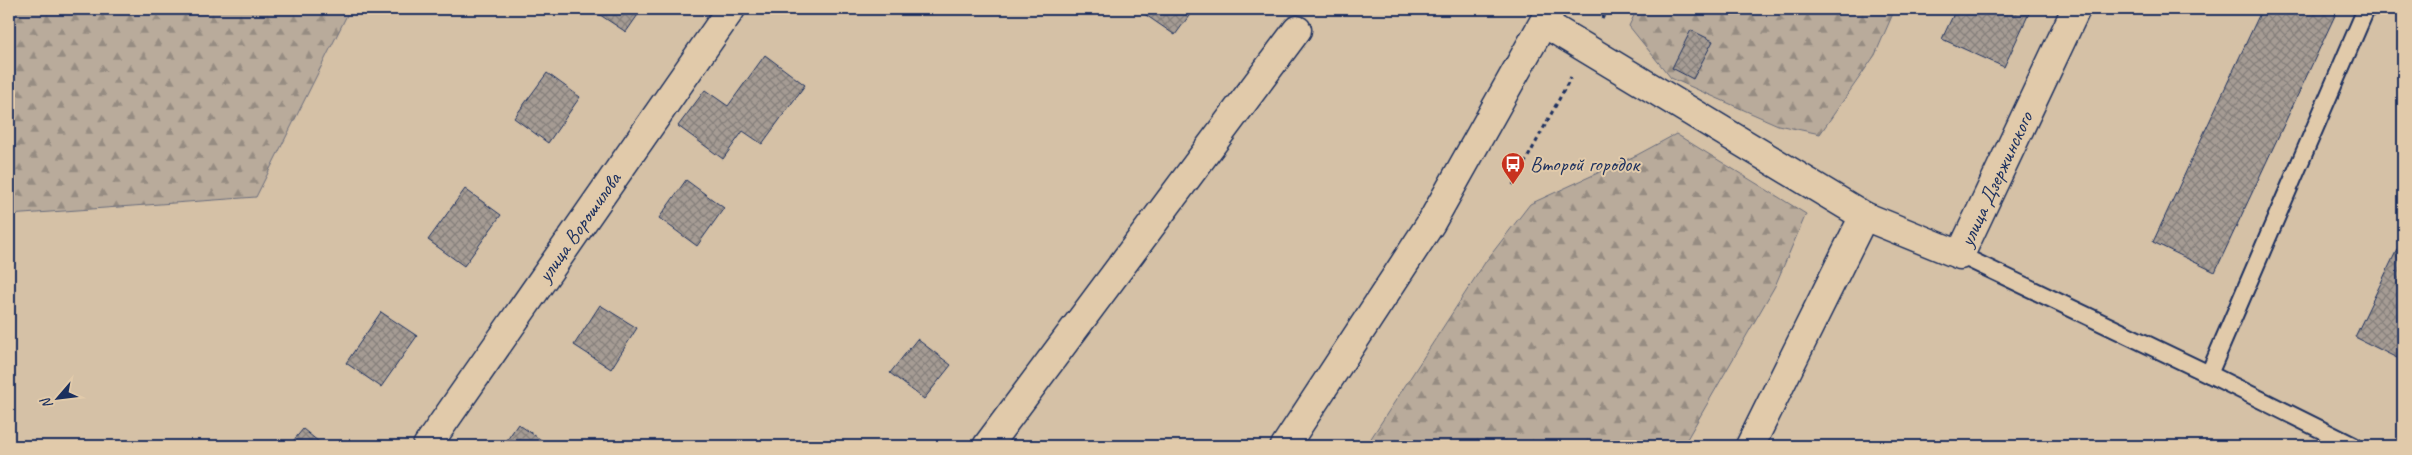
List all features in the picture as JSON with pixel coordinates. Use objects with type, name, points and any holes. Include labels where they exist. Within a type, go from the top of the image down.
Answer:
[{"type":"street","name":"улица Ворошилова","points":[[427,446],[731,9]]},
{"type":"street","name":"улица Дзержинского","points":[[1548,16],[1586,49],[1864,216],[1960,255],[2076,9]]},
{"type":"street","points":[[1286,446],[1430,223],[1548,16]]},
{"type":"street","points":[[987,446],[1297,30]]},
{"type":"street","points":[[1750,446],[1864,216]]},
{"type":"lane","points":[[2209,374],[2366,9]]},
{"type":"lane","points":[[1960,255],[2209,374],[2354,446]]},
{"type":"path","points":[[1513,185],[1607,9]]},
{"type":"green space","points":[[9,9],[350,9],[256,197],[9,215]]},
{"type":"green space","points":[[1637,9],[1895,9],[1875,55],[1820,134],[1778,125],[1671,78],[1629,26]]},
{"type":"green space","points":[[1676,134],[1806,214],[1775,286],[1683,446],[1366,446],[1486,261],[1530,204],[1637,155]]},
{"type":"building","points":[[591,9],[642,9],[626,32]]},
{"type":"building","points":[[1137,9],[1194,9],[1175,35]]},
{"type":"building","points":[[1956,9],[2031,9],[2004,67],[1942,39]]},
{"type":"building","points":[[2262,9],[2338,9],[2215,272],[2153,242]]},
{"type":"building","points":[[1691,30],[1713,41],[1693,79],[1672,68]]},
{"type":"building","points":[[765,55],[805,85],[762,144],[743,131],[723,159],[678,126],[705,90],[728,106]]},
{"type":"building","points":[[547,73],[580,97],[548,143],[514,118]]},
{"type":"building","points":[[686,180],[724,208],[697,246],[659,218]]},
{"type":"building","points":[[465,189],[501,215],[464,266],[428,240]]},
{"type":"building","points":[[2403,237],[2403,361],[2355,337]]},
{"type":"building","points":[[600,305],[637,328],[611,369],[574,345]]},
{"type":"building","points":[[381,312],[417,336],[381,387],[346,363]]},
{"type":"building","points":[[917,339],[951,365],[924,399],[890,373]]},
{"type":"building","points":[[518,424],[550,446],[503,446]]},
{"type":"building","points":[[303,429],[324,446],[289,446]]},
{"type":"place","name":"Второй городок","points":[[1513,185]]}]
